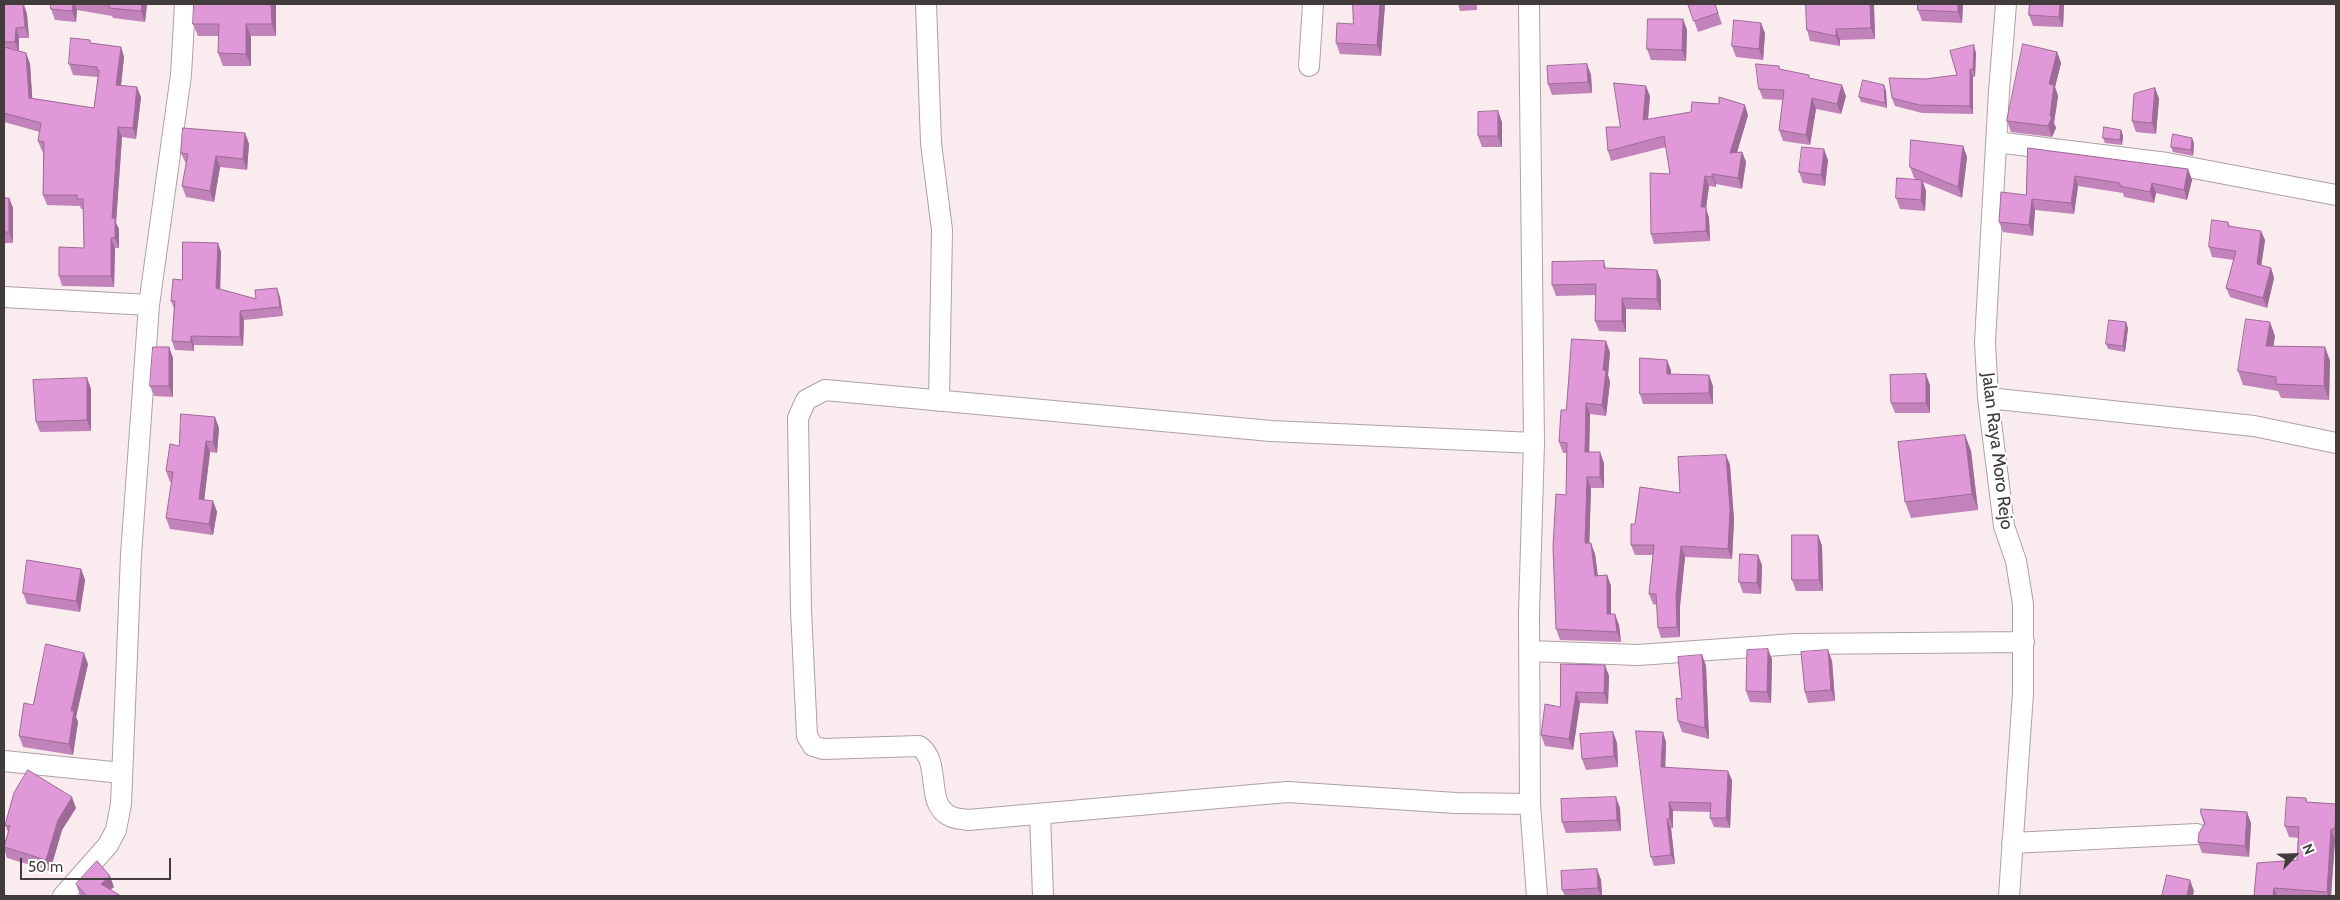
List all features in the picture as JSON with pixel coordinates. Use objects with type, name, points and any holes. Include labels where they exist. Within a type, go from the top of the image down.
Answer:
[{"type":"street","points":[[63,896],[108,846],[121,804],[131,555],[149,305],[182,75],[185,4]]},
{"type":"street","points":[[926,4],[931,143],[942,230],[939,401]]},
{"type":"street","points":[[1310,66],[1313,4]]},
{"type":"street","points":[[1529,4],[1534,443],[1529,651],[1530,804],[1537,896]]},
{"type":"street","name":"Jalan Raya Moro Rejo","points":[[2006,4],[1985,342],[1988,398],[2004,526],[2016,561],[2021,586],[2024,642],[2024,693],[2009,896]]},
{"type":"street","points":[[1996,142],[2167,163],[2336,195]]},
{"type":"street","points":[[4,297],[149,305]]},
{"type":"street","points":[[1530,804],[1456,803],[1287,792],[968,820],[952,817],[939,804],[935,795],[930,761],[924,749],[919,746],[823,749],[813,746],[807,736],[801,610],[798,418],[806,400],[824,390],[1271,431],[1534,443]]},
{"type":"street","points":[[1988,398],[2254,426],[2336,443]]},
{"type":"street","points":[[1529,651],[1638,655],[1795,644],[2024,642]]},
{"type":"street","points":[[4,760],[122,773]]},
{"type":"street","points":[[1040,814],[1043,896]]},
{"type":"street","points":[[2012,843],[2197,834]]},
{"type":"building","points":[[4,4],[23,4],[25,27],[16,28],[15,42],[4,42]]},
{"type":"building","points":[[51,4],[73,4],[72,11],[51,9]]},
{"type":"building","points":[[99,4],[142,4],[141,11],[109,8],[109,5]]},
{"type":"building","points":[[194,4],[271,4],[272,24],[246,24],[246,54],[218,53],[219,24],[193,24]]},
{"type":"building","points":[[1353,4],[1380,4],[1377,45],[1336,43],[1337,23],[1353,24]]},
{"type":"building","points":[[1688,4],[1715,4],[1718,13],[1694,21]]},
{"type":"building","points":[[1806,4],[1870,4],[1871,28],[1836,29],[1836,36],[1807,30]]},
{"type":"building","points":[[1918,4],[1958,4],[1958,12],[1918,10]]},
{"type":"building","points":[[2030,4],[2060,4],[2059,17],[2029,15]]},
{"type":"building","points":[[1648,19],[1683,19],[1682,50],[1647,49]]},
{"type":"building","points":[[1734,20],[1761,23],[1759,49],[1732,46]]},
{"type":"building","points":[[71,38],[90,40],[90,43],[121,47],[116,85],[137,87],[133,128],[118,127],[112,218],[115,218],[115,238],[111,238],[111,276],[59,276],[59,247],[84,248],[83,199],[77,199],[77,195],[43,195],[44,142],[38,141],[41,123],[4,113],[4,47],[26,53],[29,98],[94,108],[99,70],[96,70],[97,67],[69,64]]},
{"type":"building","points":[[2023,44],[2057,52],[2049,84],[2054,85],[2050,116],[2052,117],[2048,126],[2007,121]]},
{"type":"building","points":[[1974,45],[1973,70],[1970,69],[1970,106],[1919,105],[1892,98],[1889,78],[1925,79],[1957,75],[1950,51]]},
{"type":"building","points":[[1587,64],[1588,82],[1548,84],[1547,66]]},
{"type":"building","points":[[1756,64],[1779,66],[1779,69],[1809,75],[1809,78],[1842,85],[1837,104],[1812,98],[1806,135],[1779,130],[1784,90],[1759,89]]},
{"type":"building","points":[[1863,80],[1884,85],[1885,103],[1859,97]]},
{"type":"building","points":[[1614,83],[1646,86],[1643,120],[1691,112],[1692,102],[1719,104],[1719,97],[1745,105],[1730,153],[1742,152],[1738,178],[1712,174],[1712,177],[1705,176],[1701,207],[1706,207],[1706,231],[1651,234],[1650,173],[1670,174],[1664,136],[1608,151],[1606,127],[1620,127]]},
{"type":"building","points":[[2155,88],[2152,123],[2132,121],[2134,94]]},
{"type":"building","points":[[1498,111],[1498,136],[1478,136],[1478,112]]},
{"type":"building","points":[[2104,127],[2121,130],[2120,140],[2103,138]]},
{"type":"building","points":[[183,128],[245,133],[243,159],[216,156],[210,191],[182,186],[188,154],[181,153]]},
{"type":"building","points":[[2173,134],[2192,138],[2191,150],[2171,147]]},
{"type":"building","points":[[1911,140],[1963,146],[1958,187],[1910,167]]},
{"type":"building","points":[[1802,147],[1824,149],[1821,175],[1799,172]]},
{"type":"building","points":[[2028,148],[2188,169],[2184,190],[2152,183],[2150,192],[2120,186],[2120,183],[2075,176],[2071,203],[2032,199],[2029,225],[1999,222],[2001,192],[2026,195]]},
{"type":"building","points":[[1897,178],[1922,180],[1921,200],[1896,198]]},
{"type":"building","points":[[4,198],[9,198],[9,232],[4,232]]},
{"type":"building","points":[[2212,220],[2228,222],[2228,226],[2261,231],[2257,264],[2271,268],[2263,298],[2226,288],[2236,251],[2209,247]]},
{"type":"building","points":[[183,242],[218,243],[216,288],[256,299],[255,290],[277,288],[280,307],[240,311],[240,337],[191,336],[191,342],[172,341],[175,301],[171,301],[173,279],[182,280]]},
{"type":"building","points":[[1604,261],[1604,268],[1657,270],[1657,299],[1622,298],[1622,321],[1595,321],[1596,284],[1552,285],[1552,262]]},
{"type":"building","points":[[2246,319],[2270,322],[2266,346],[2325,347],[2324,386],[2276,384],[2276,377],[2238,371]]},
{"type":"building","points":[[2109,320],[2126,322],[2123,346],[2106,344]]},
{"type":"building","points":[[1572,339],[1606,341],[1603,370],[1606,371],[1602,405],[1586,403],[1585,452],[1600,452],[1600,477],[1587,477],[1585,543],[1591,543],[1595,576],[1607,575],[1607,614],[1615,614],[1617,632],[1556,629],[1553,547],[1556,494],[1566,495],[1567,443],[1559,442],[1561,410],[1566,410]]},
{"type":"building","points":[[153,347],[169,347],[169,386],[150,386]]},
{"type":"building","points":[[1640,358],[1667,360],[1667,374],[1709,375],[1709,393],[1640,394]]},
{"type":"building","points":[[1926,374],[1926,403],[1891,403],[1890,375]]},
{"type":"building","points":[[87,378],[87,420],[36,422],[33,380]]},
{"type":"building","points":[[181,414],[215,417],[213,442],[206,441],[199,499],[213,501],[209,524],[166,518],[173,472],[166,471],[170,444],[179,446]]},
{"type":"building","points":[[1965,435],[1972,494],[1905,502],[1898,442]]},
{"type":"building","points":[[1726,455],[1730,510],[1728,549],[1681,546],[1676,596],[1677,627],[1658,628],[1656,594],[1649,594],[1654,545],[1631,545],[1631,524],[1635,524],[1640,487],[1680,493],[1678,457]]},
{"type":"building","points":[[1792,535],[1818,535],[1819,580],[1792,580]]},
{"type":"building","points":[[1740,554],[1758,555],[1757,583],[1739,582]]},
{"type":"building","points":[[27,560],[81,569],[76,601],[23,593]]},
{"type":"building","points":[[46,644],[84,653],[71,711],[74,711],[69,744],[19,736],[24,703],[33,705]]},
{"type":"building","points":[[1768,649],[1767,692],[1746,691],[1747,650]]},
{"type":"building","points":[[1828,650],[1831,690],[1805,692],[1801,652]]},
{"type":"building","points":[[1702,655],[1705,728],[1678,721],[1676,698],[1682,699],[1678,657]]},
{"type":"building","points":[[1561,664],[1605,665],[1604,693],[1576,692],[1569,739],[1541,735],[1545,704],[1560,707]]},
{"type":"building","points":[[1636,731],[1663,732],[1661,767],[1728,771],[1726,818],[1710,818],[1711,803],[1669,802],[1670,819],[1667,819],[1671,855],[1651,857]]},
{"type":"building","points":[[1613,732],[1614,756],[1582,759],[1580,734]]},
{"type":"building","points":[[28,770],[72,797],[58,820],[46,860],[4,847],[10,826],[5,825],[14,793]]},
{"type":"building","points":[[1616,797],[1617,820],[1562,822],[1561,799]]},
{"type":"building","points":[[2287,797],[2306,798],[2306,802],[2336,804],[2335,829],[2331,829],[2327,892],[2274,888],[2273,896],[2254,896],[2257,863],[2297,860],[2299,827],[2285,826]]},
{"type":"building","points":[[2201,809],[2247,812],[2245,846],[2198,842],[2199,833],[2205,823]]},
{"type":"building","points":[[97,861],[110,876],[101,884],[121,896],[87,896],[76,884]]},
{"type":"building","points":[[1597,869],[1598,888],[1562,890],[1561,871]]},
{"type":"building","points":[[2167,875],[2190,880],[2187,896],[2162,896]]}]
